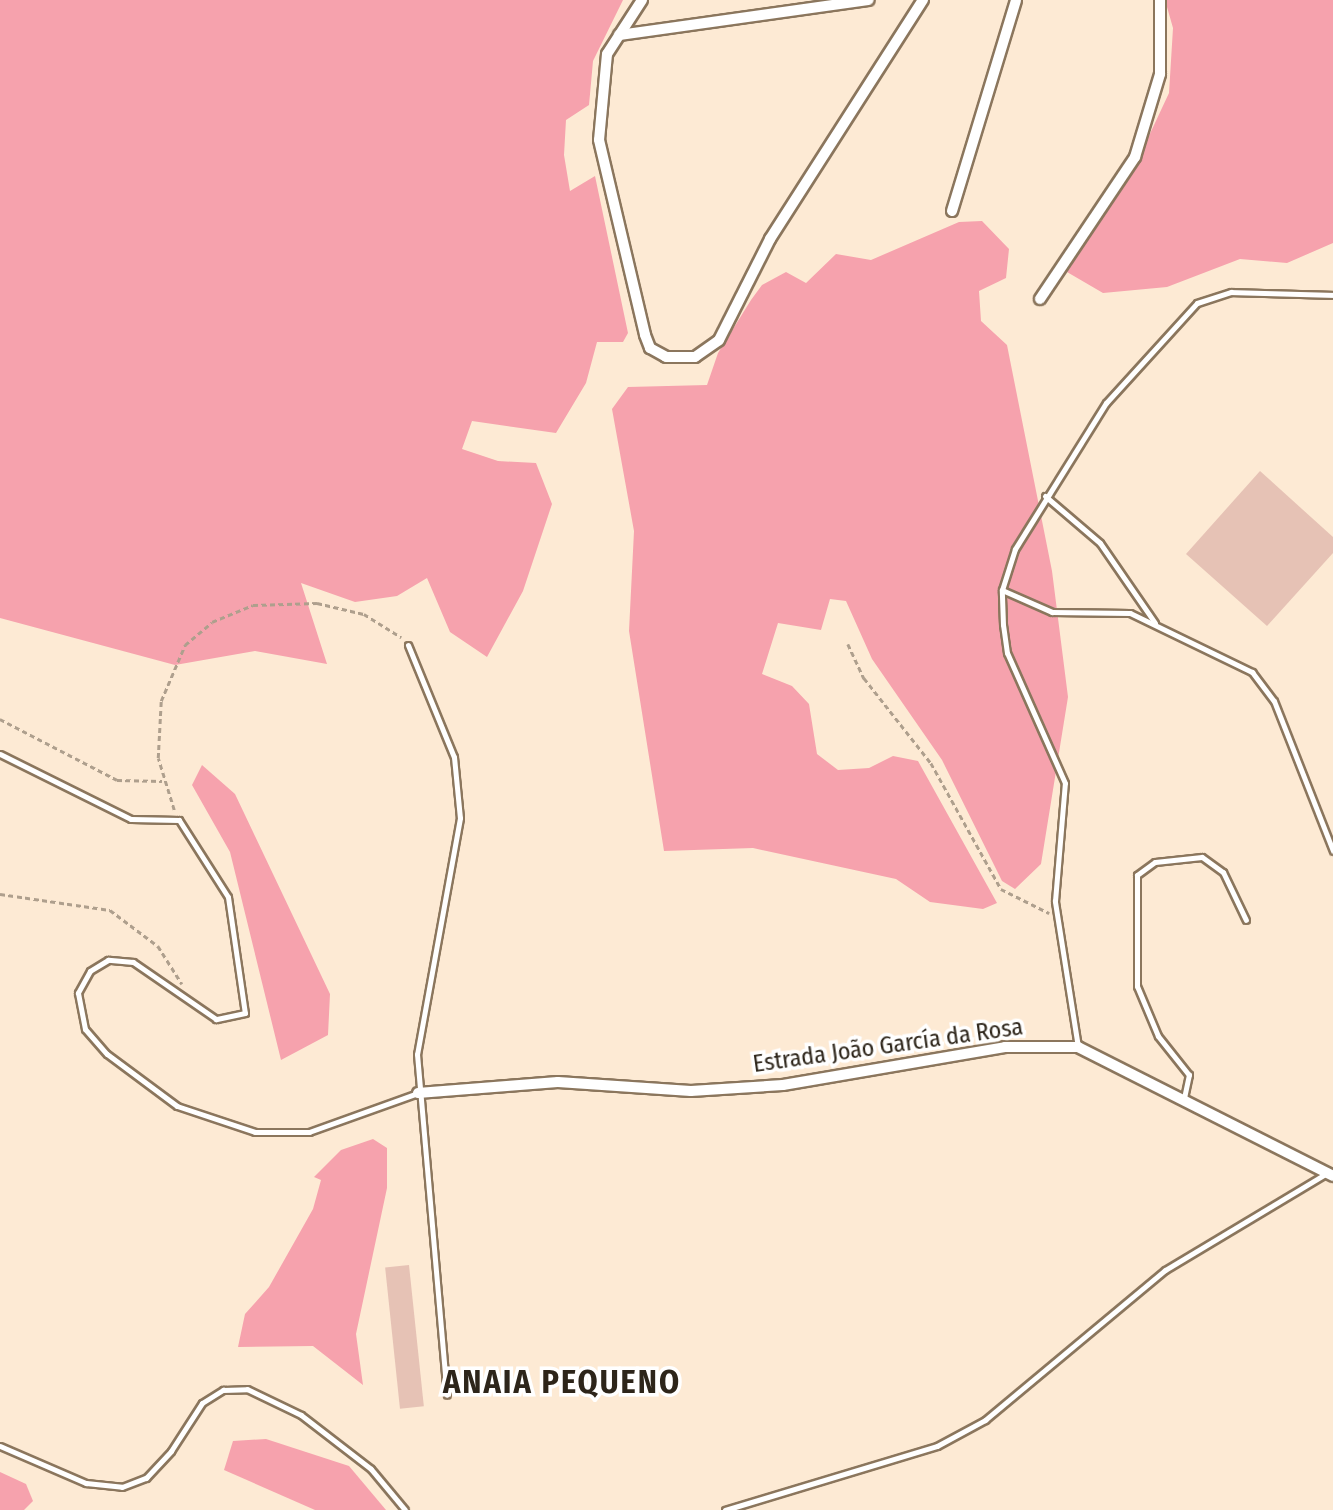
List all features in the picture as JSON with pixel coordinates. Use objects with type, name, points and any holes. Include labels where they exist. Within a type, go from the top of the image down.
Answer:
[{"type":"street","points":[[642,0],[619,35],[601,75],[599,140],[645,335],[650,348],[666,357],[695,357],[719,340],[769,239],[923,0]]},
{"type":"street","points":[[619,35],[869,0]]},
{"type":"street","points":[[952,211],[1016,0]]},
{"type":"street","points":[[1040,299],[1135,157],[1156,104],[1160,0]]},
{"type":"street","name":"Estrada João García da Rosa","points":[[418,1093],[558,1082],[691,1091],[783,1085],[1005,1047],[1078,1046],[1330,1174]]},
{"type":"lane","points":[[1078,1046],[1055,915],[1065,783],[1007,653],[1002,590],[1015,549],[1045,496],[1106,403],[1197,303],[1231,292],[1333,295]]},
{"type":"lane","points":[[1045,496],[1100,543],[1155,623]]},
{"type":"lane","points":[[1002,590],[1052,612],[1129,613],[1155,623],[1252,672],[1274,701],[1333,851]]},
{"type":"lane","points":[[408,645],[454,757],[460,818],[420,1021],[418,1093],[447,1395]]},
{"type":"lane","points":[[0,754],[131,819],[179,820],[228,897],[246,1001],[245,1013],[227,1022],[195,1005],[133,962],[108,960],[90,971],[78,993],[85,1030],[107,1054],[177,1106],[229,1127],[309,1132],[418,1093]]},
{"type":"lane","points":[[1184,1098],[1189,1075],[1158,1036],[1137,986],[1137,875],[1155,862],[1202,857],[1223,872],[1246,920]]},
{"type":"lane","points":[[726,1510],[936,1446],[985,1420],[1165,1270],[1330,1174]]},
{"type":"lane","points":[[0,1446],[86,1483],[122,1487],[146,1478],[171,1451],[201,1403],[223,1390],[247,1390],[301,1415],[371,1469],[405,1510]]},
{"type":"path","points":[[179,820],[162,781],[161,701],[185,645],[212,622],[253,605],[317,603],[364,614],[408,645]]},
{"type":"path","points":[[848,644],[864,678],[931,763],[1001,889],[1055,915]]},
{"type":"path","points":[[0,719],[117,780],[162,781]]},
{"type":"path","points":[[0,894],[110,911],[158,946],[195,1005]]},
{"type":"shaded area","points":[[0,0],[623,0],[593,61],[589,105],[566,120],[564,155],[570,191],[595,176],[628,333],[623,342],[597,342],[586,383],[556,433],[472,421],[462,449],[498,461],[536,463],[552,504],[523,591],[487,657],[450,632],[427,578],[397,596],[355,602],[301,583],[327,664],[255,651],[175,665],[0,618]]},
{"type":"shaded area","points":[[1165,0],[1333,0],[1333,243],[1287,263],[1240,259],[1167,287],[1103,293],[1067,272],[1140,155],[1169,93],[1173,28]]},
{"type":"shaded area","points":[[982,221],[1009,249],[1006,278],[979,291],[981,321],[1007,345],[1052,571],[1068,697],[1041,864],[1015,889],[1002,881],[942,760],[872,659],[846,601],[830,599],[821,630],[778,623],[762,674],[792,686],[809,704],[817,754],[838,770],[869,768],[893,756],[918,761],[997,903],[983,909],[930,902],[896,879],[753,848],[664,851],[629,631],[634,531],[612,409],[628,387],[707,385],[718,353],[751,300],[762,285],[786,272],[806,283],[836,254],[871,260],[959,222]]},
{"type":"shaded area","points":[[202,765],[235,794],[330,994],[328,1035],[281,1060],[230,852],[192,785]]},
{"type":"shaded area","points":[[373,1139],[387,1148],[387,1188],[356,1334],[363,1385],[313,1346],[238,1347],[245,1314],[269,1287],[313,1209],[321,1180],[314,1177],[341,1150]]},
{"type":"shaded area","points":[[266,1439],[349,1466],[386,1510],[315,1510],[224,1470],[233,1441]]},
{"type":"shaded area","points":[[0,1472],[26,1484],[33,1501],[24,1510],[0,1510]]},
{"type":"building","points":[[1260,471],[1333,537],[1333,553],[1267,626],[1186,554]]},
{"type":"building","points":[[409,1265],[424,1406],[400,1409],[385,1268]]},
{"type":"district","name":"ANAIA PEQUENO","points":[[562,1382]]}]
